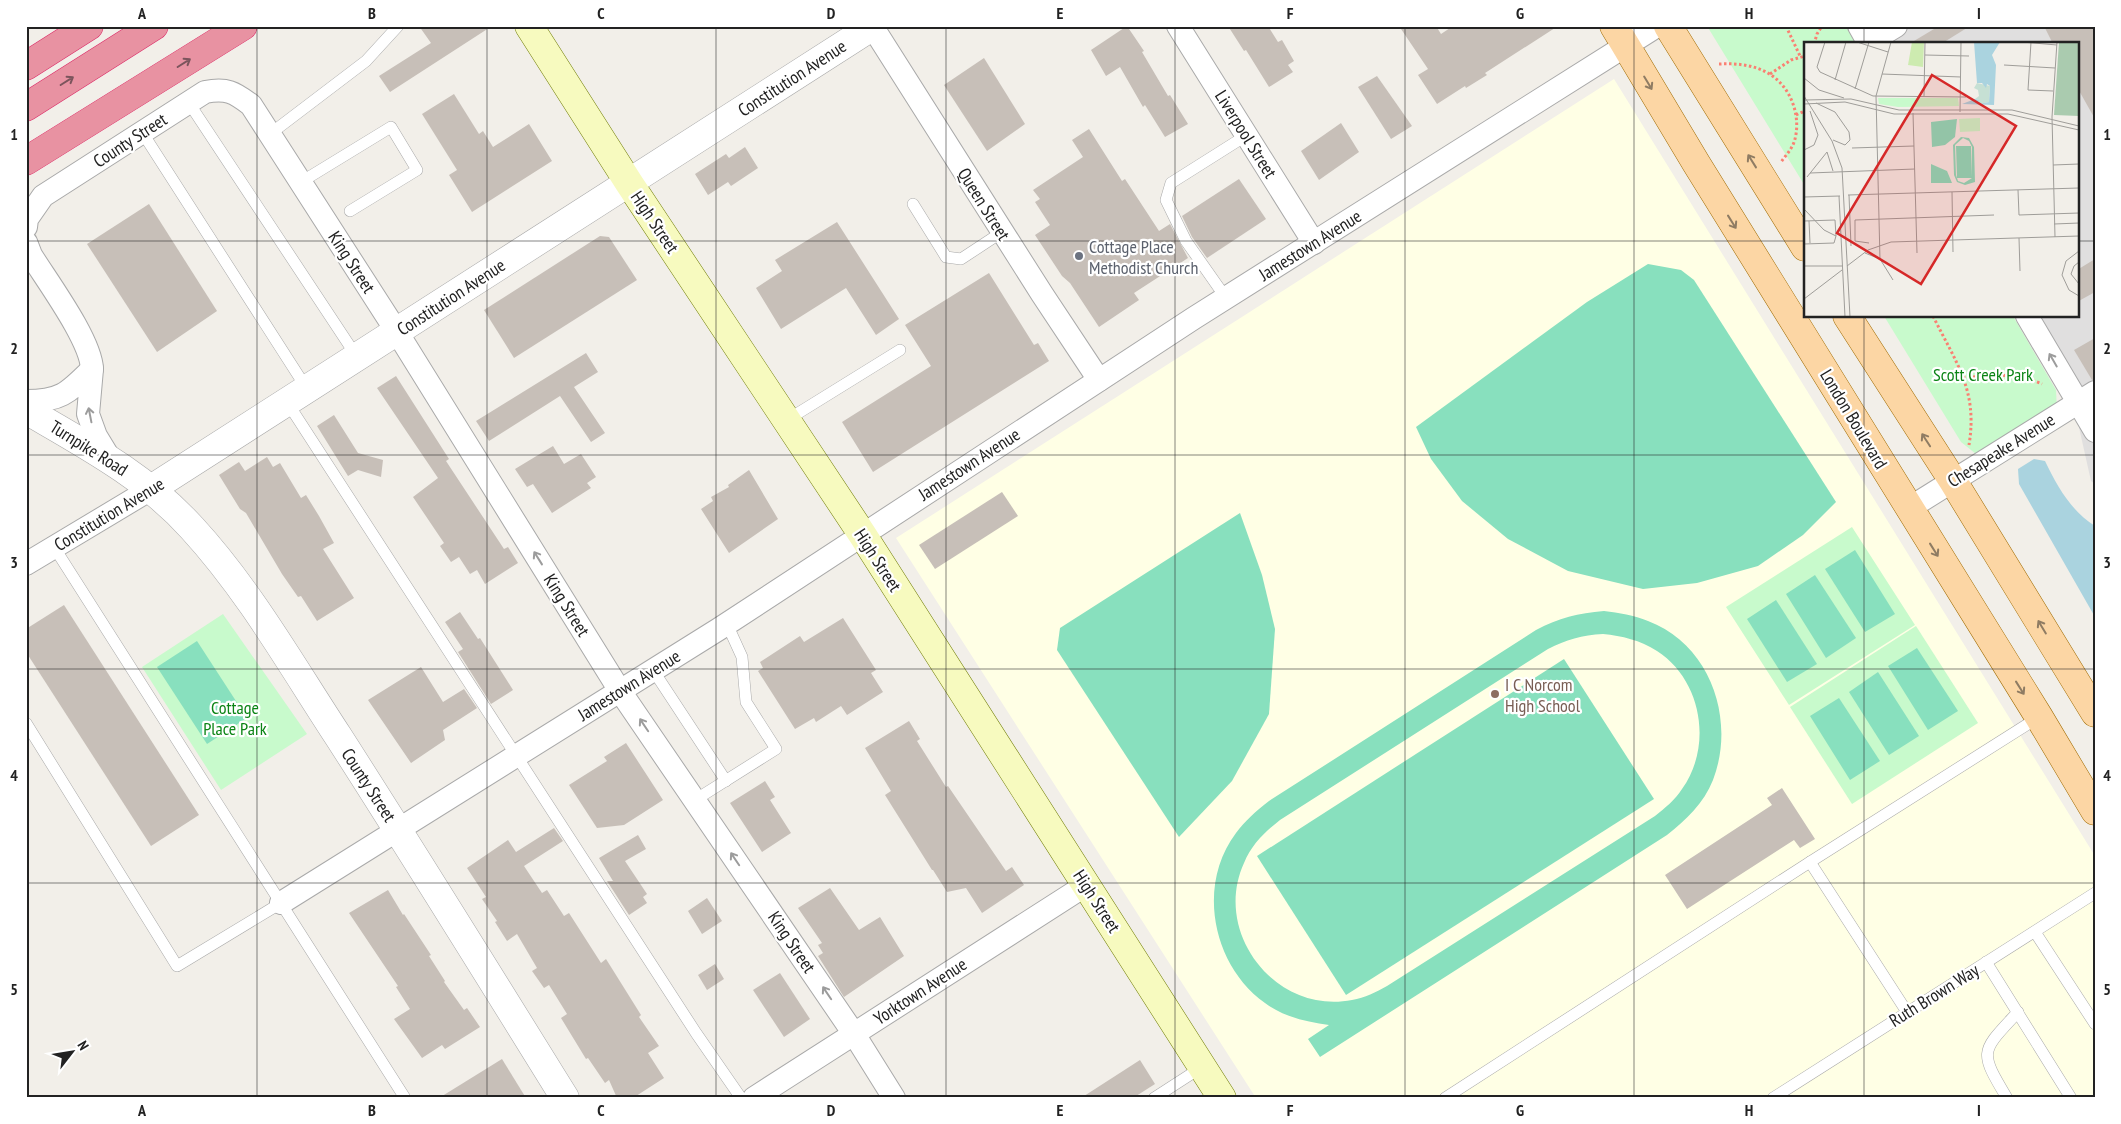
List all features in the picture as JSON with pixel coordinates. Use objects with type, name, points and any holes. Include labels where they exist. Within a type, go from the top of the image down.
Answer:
[{"type":"highway","points":[[26,66],[89,26]]},
{"type":"highway","points":[[26,107],[154,26]]},
{"type":"highway","points":[[26,161],[243,26]]},
{"type":"main road","name":"High Street","points":[[529,26],[629,183],[862,534],[1222,1098]]},
{"type":"main road","points":[[1668,26],[1804,245]]},
{"type":"main road","name":"London Boulevard","points":[[1620,36],[1908,509],[2039,717],[2095,812]]},
{"type":"main road","points":[[1848,318],[1953,481],[2095,713]]},
{"type":"street","name":"Constitution Avenue","points":[[26,564],[151,489],[872,26]]},
{"type":"street","name":"Queen Street","points":[[872,26],[1002,232],[1099,380]]},
{"type":"street","name":"Liverpool Street","points":[[1178,26],[1314,242]]},
{"type":"street","name":"Jamestown Avenue","points":[[281,903],[727,624],[862,534],[1314,242],[1620,36],[1657,26]]},
{"type":"street","points":[[1865,38],[1896,26]]},
{"type":"street","name":"County Street","points":[[26,227],[27,219],[43,196],[205,92],[221,89],[237,94],[251,105]]},
{"type":"street","name":"King Street","points":[[251,105],[396,332],[620,690],[854,1034],[894,1098]]},
{"type":"street","points":[[26,242],[31,255],[83,338],[92,359],[88,414],[96,436],[110,459]]},
{"type":"street","points":[[2028,318],[2086,397],[2095,431]]},
{"type":"street","points":[[26,401],[48,401],[69,392],[92,369]]},
{"type":"street","name":"Chesapeake Avenue","points":[[1908,509],[2086,397]]},
{"type":"street","name":"Turnpike Road","points":[[26,410],[110,459],[151,489]]},
{"type":"street","name":"County Street","points":[[151,489],[192,528],[237,585],[275,638],[398,830],[565,1098]]},
{"type":"street","name":"Yorktown Avenue","points":[[754,1098],[1086,885]]},
{"type":"lane","points":[[270,134],[366,61],[398,26]]},
{"type":"lane","points":[[189,103],[357,357]]},
{"type":"lane","points":[[301,182],[391,127],[417,170],[350,211]]},
{"type":"lane","points":[[142,132],[297,396],[516,756],[696,1033],[741,1098]]},
{"type":"lane","points":[[1226,298],[1186,241],[1166,200],[1171,183],[1247,135]]},
{"type":"lane","points":[[913,204],[946,257],[961,259],[1002,232]]},
{"type":"lane","points":[[786,420],[900,350]]},
{"type":"lane","points":[[54,547],[405,1098]]},
{"type":"lane","points":[[695,800],[776,749],[746,702],[742,657],[727,624]]},
{"type":"lane","points":[[653,670],[726,781]]},
{"type":"lane","points":[[1445,1098],[1461,1094],[1810,862],[2039,717]]},
{"type":"lane","points":[[26,723],[177,966],[281,903]]},
{"type":"lane","points":[[1810,862],[1907,1012]]},
{"type":"lane","name":"Ruth Brown Way","points":[[1773,1098],[2095,894]]},
{"type":"lane","points":[[2035,932],[2095,1024]]},
{"type":"lane","points":[[1986,962],[2071,1098]]},
{"type":"lane","points":[[2007,1098],[1989,1069],[1986,1056],[1992,1040],[2018,1012]]},
{"type":"lane","points":[[1154,1098],[1202,1067]]},
{"type":"path","points":[[1770,74],[1783,64],[1803,56],[1786,26]]},
{"type":"path","points":[[1814,42],[1816,34],[1822,26]]},
{"type":"path","points":[[1691,64],[1736,64],[1757,68],[1770,74],[1788,92],[1796,115],[1795,141],[1789,152],[1764,182]]},
{"type":"path","points":[[1796,115],[1804,111]]},
{"type":"path","points":[[1934,318],[1969,392],[1972,410],[1969,446]]},
{"type":"path","points":[[1963,378],[2002,374],[2016,375],[2041,383],[2062,399],[2086,397]]},
{"type":"shaded area","points":[[1850,26],[2095,26],[2095,484],[2091,481],[2076,414],[2020,318],[2078,318],[2078,42],[1860,42]]},
{"type":"shaded area","name":"I C Norcom High School","points":[[1614,79],[2095,856],[2095,1098],[1256,1098],[896,538]]},
{"type":"green space","points":[[1707,26],[1846,26],[1855,42],[1804,42],[1804,184]]},
{"type":"green space","points":[[1648,264],[1681,270],[1694,280],[1836,502],[1803,535],[1758,566],[1697,583],[1643,589],[1568,571],[1508,539],[1462,501],[1431,459],[1416,427],[1587,302]]},
{"type":"green space","name":"Scott Creek Park","points":[[1885,318],[2014,318],[2056,390],[2057,410],[1976,454],[1961,442]]},
{"type":"green space","points":[[1240,513],[1262,575],[1275,629],[1269,714],[1232,781],[1179,837],[1057,650],[1060,628]]},
{"type":"green space","points":[[1852,527],[1915,625],[1789,705],[1726,607]]},
{"type":"green space","points":[[1855,550],[1895,614],[1865,632],[1825,569]]},
{"type":"green space","points":[[1815,575],[1856,638],[1826,658],[1786,594]]},
{"type":"green space","points":[[1776,600],[1817,664],[1787,682],[1747,619]]},
{"type":"green space","points":[[1595,612],[1621,613],[1637,617],[1670,632],[1688,648],[1702,666],[1713,687],[1719,710],[1721,733],[1719,757],[1713,780],[1705,796],[1688,817],[1667,835],[1320,1057],[1308,1039],[1329,1025],[1296,1018],[1280,1012],[1265,1003],[1247,987],[1233,968],[1222,947],[1216,924],[1214,900],[1216,877],[1224,854],[1236,833],[1251,816],[1269,801],[1536,630],[1561,619]],"holes":[[[1603,634],[1637,641],[1657,651],[1672,663],[1684,679],[1693,696],[1700,734],[1698,753],[1692,772],[1670,804],[1655,816],[1375,993],[1352,1000],[1324,1001],[1299,995],[1276,982],[1258,963],[1244,941],[1237,916],[1236,890],[1247,856],[1259,839],[1280,820],[1548,649],[1581,637]]]},
{"type":"green space","name":"Cottage Place Park","points":[[223,614],[307,734],[221,790],[142,667]]},
{"type":"green space","points":[[1916,626],[1978,723],[1852,804],[1790,707]]},
{"type":"green space","points":[[197,641],[247,718],[207,744],[157,667]]},
{"type":"green space","points":[[1917,648],[1958,711],[1928,730],[1888,666]]},
{"type":"green space","points":[[1564,659],[1654,799],[1346,995],[1257,856]]},
{"type":"green space","points":[[1878,672],[1919,736],[1889,755],[1849,692]]},
{"type":"green space","points":[[1839,698],[1880,761],[1850,780],[1810,716]]},
{"type":"water","points":[[2034,459],[2045,461],[2054,480],[2072,505],[2086,520],[2095,526],[2095,617],[2019,484],[2018,469]]},
{"type":"building","points":[[419,26],[492,26],[390,92],[379,76],[431,43]]},
{"type":"building","points":[[1127,26],[1144,51],[1142,52],[1168,96],[1170,95],[1188,124],[1165,137],[1145,105],[1143,107],[1120,67],[1106,76],[1091,50]]},
{"type":"building","points":[[1228,26],[1268,26],[1278,42],[1282,40],[1294,61],[1288,65],[1293,72],[1269,87],[1246,50],[1244,51]]},
{"type":"building","points":[[1399,26],[1436,26],[1441,34],[1453,26],[1558,26],[1485,73],[1487,75],[1466,88],[1465,86],[1437,104],[1418,75],[1428,69]]},
{"type":"building","points":[[1939,26],[1970,26],[1944,42],[1912,42]]},
{"type":"building","points":[[2044,26],[2095,26],[2095,119],[2078,89],[2078,42],[2052,42]]},
{"type":"building","points":[[984,58],[1025,124],[987,151],[944,85]]},
{"type":"building","points":[[1377,76],[1412,126],[1391,139],[1358,87]]},
{"type":"building","points":[[454,94],[479,134],[483,131],[493,147],[529,124],[552,161],[472,212],[449,175],[457,170],[422,114]]},
{"type":"building","points":[[1341,123],[1359,152],[1319,180],[1301,151]]},
{"type":"building","name":"Cottage Place Methodist Church","points":[[1089,129],[1122,181],[1125,179],[1159,231],[1170,224],[1188,258],[1134,293],[1139,300],[1099,327],[1035,235],[1050,225],[1035,202],[1040,199],[1033,190],[1083,157],[1072,140]]},
{"type":"building","points":[[745,147],[758,168],[731,186],[728,182],[708,195],[695,174],[726,154],[729,158]]},
{"type":"building","points":[[1239,179],[1266,219],[1207,258],[1192,237],[1182,216]]},
{"type":"building","points":[[149,204],[217,311],[157,352],[87,244]]},
{"type":"building","points":[[837,222],[899,319],[876,335],[846,288],[781,329],[756,288],[782,271],[775,260]]},
{"type":"building","points":[[600,236],[609,237],[637,280],[514,358],[484,310]]},
{"type":"building","points":[[2095,259],[2095,292],[2078,301],[2078,269]]},
{"type":"building","points":[[989,273],[1034,345],[1038,343],[1049,361],[873,472],[842,422],[931,366],[905,325]]},
{"type":"building","points":[[2095,338],[2095,379],[2092,380],[2074,350]]},
{"type":"building","points":[[586,353],[598,372],[574,387],[605,433],[591,442],[560,396],[489,441],[476,421]]},
{"type":"building","points":[[396,376],[449,459],[446,461],[504,549],[508,547],[518,563],[485,584],[477,570],[470,574],[459,557],[451,562],[440,546],[444,543],[413,497],[438,478],[377,388]]},
{"type":"building","points":[[334,415],[358,453],[383,460],[381,477],[358,470],[348,476],[317,426]]},
{"type":"building","points":[[553,446],[564,464],[581,454],[596,477],[587,483],[591,488],[552,513],[533,484],[527,487],[515,469]]},
{"type":"building","points":[[267,457],[273,467],[280,463],[301,498],[306,495],[319,516],[334,543],[323,549],[354,598],[317,621],[301,596],[298,597],[282,574],[246,513],[240,509],[219,475],[239,462],[245,471]]},
{"type":"building","points":[[749,470],[778,519],[729,553],[701,509],[713,501],[711,497],[729,487],[728,485]]},
{"type":"building","points":[[1002,492],[1018,516],[935,569],[919,545]]},
{"type":"building","points":[[64,605],[199,815],[151,846],[26,652],[26,629]]},
{"type":"building","points":[[460,612],[478,639],[480,638],[513,690],[491,704],[458,652],[463,649],[445,622]]},
{"type":"building","points":[[843,618],[876,670],[871,673],[883,692],[847,715],[841,706],[816,722],[814,718],[795,729],[758,671],[763,668],[760,662],[800,636],[804,642]]},
{"type":"building","points":[[421,667],[443,702],[464,689],[477,708],[443,730],[445,740],[411,763],[368,700]]},
{"type":"building","points":[[909,721],[920,739],[917,741],[946,787],[948,786],[1006,871],[1012,867],[1024,885],[982,913],[966,888],[947,892],[885,795],[891,791],[865,748]]},
{"type":"building","points":[[626,743],[663,800],[624,825],[597,828],[569,785],[607,761],[604,757]]},
{"type":"building","points":[[765,781],[775,797],[770,800],[791,833],[762,852],[730,803]]},
{"type":"building","points":[[1782,788],[1815,839],[1800,848],[1794,840],[1687,909],[1665,875],[1772,805],[1767,798]]},
{"type":"building","points":[[554,828],[563,841],[524,866],[542,893],[547,890],[564,916],[569,913],[601,963],[606,959],[641,1015],[639,1017],[659,1046],[648,1053],[664,1078],[633,1098],[617,1098],[609,1080],[605,1083],[588,1058],[586,1059],[561,1018],[567,1014],[549,985],[544,988],[532,971],[537,968],[517,934],[507,941],[495,922],[497,921],[482,899],[486,897],[467,868],[508,840],[516,852]]},
{"type":"building","points":[[638,835],[646,849],[625,861],[647,894],[643,897],[647,903],[629,915],[607,881],[613,881],[599,858]]},
{"type":"building","points":[[830,888],[859,930],[880,917],[904,956],[844,997],[818,956],[823,953],[818,945],[822,943],[798,908]]},
{"type":"building","points":[[388,890],[431,955],[429,956],[444,982],[464,1010],[467,1008],[480,1027],[445,1049],[442,1045],[422,1058],[394,1019],[410,1009],[396,987],[398,986],[349,913]]},
{"type":"building","points":[[707,898],[722,921],[702,934],[688,911]]},
{"type":"building","points":[[715,964],[724,979],[707,990],[698,975]]},
{"type":"building","points":[[780,973],[810,1019],[784,1037],[753,990]]},
{"type":"building","points":[[502,1059],[526,1098],[439,1098]]},
{"type":"building","points":[[1140,1060],[1155,1084],[1133,1098],[1081,1098]]},
{"type":"place","name":"Cottage Place Methodist Church","points":[[1079,256]]},
{"type":"place","name":"I C Norcom High School","points":[[1495,694]]}]
